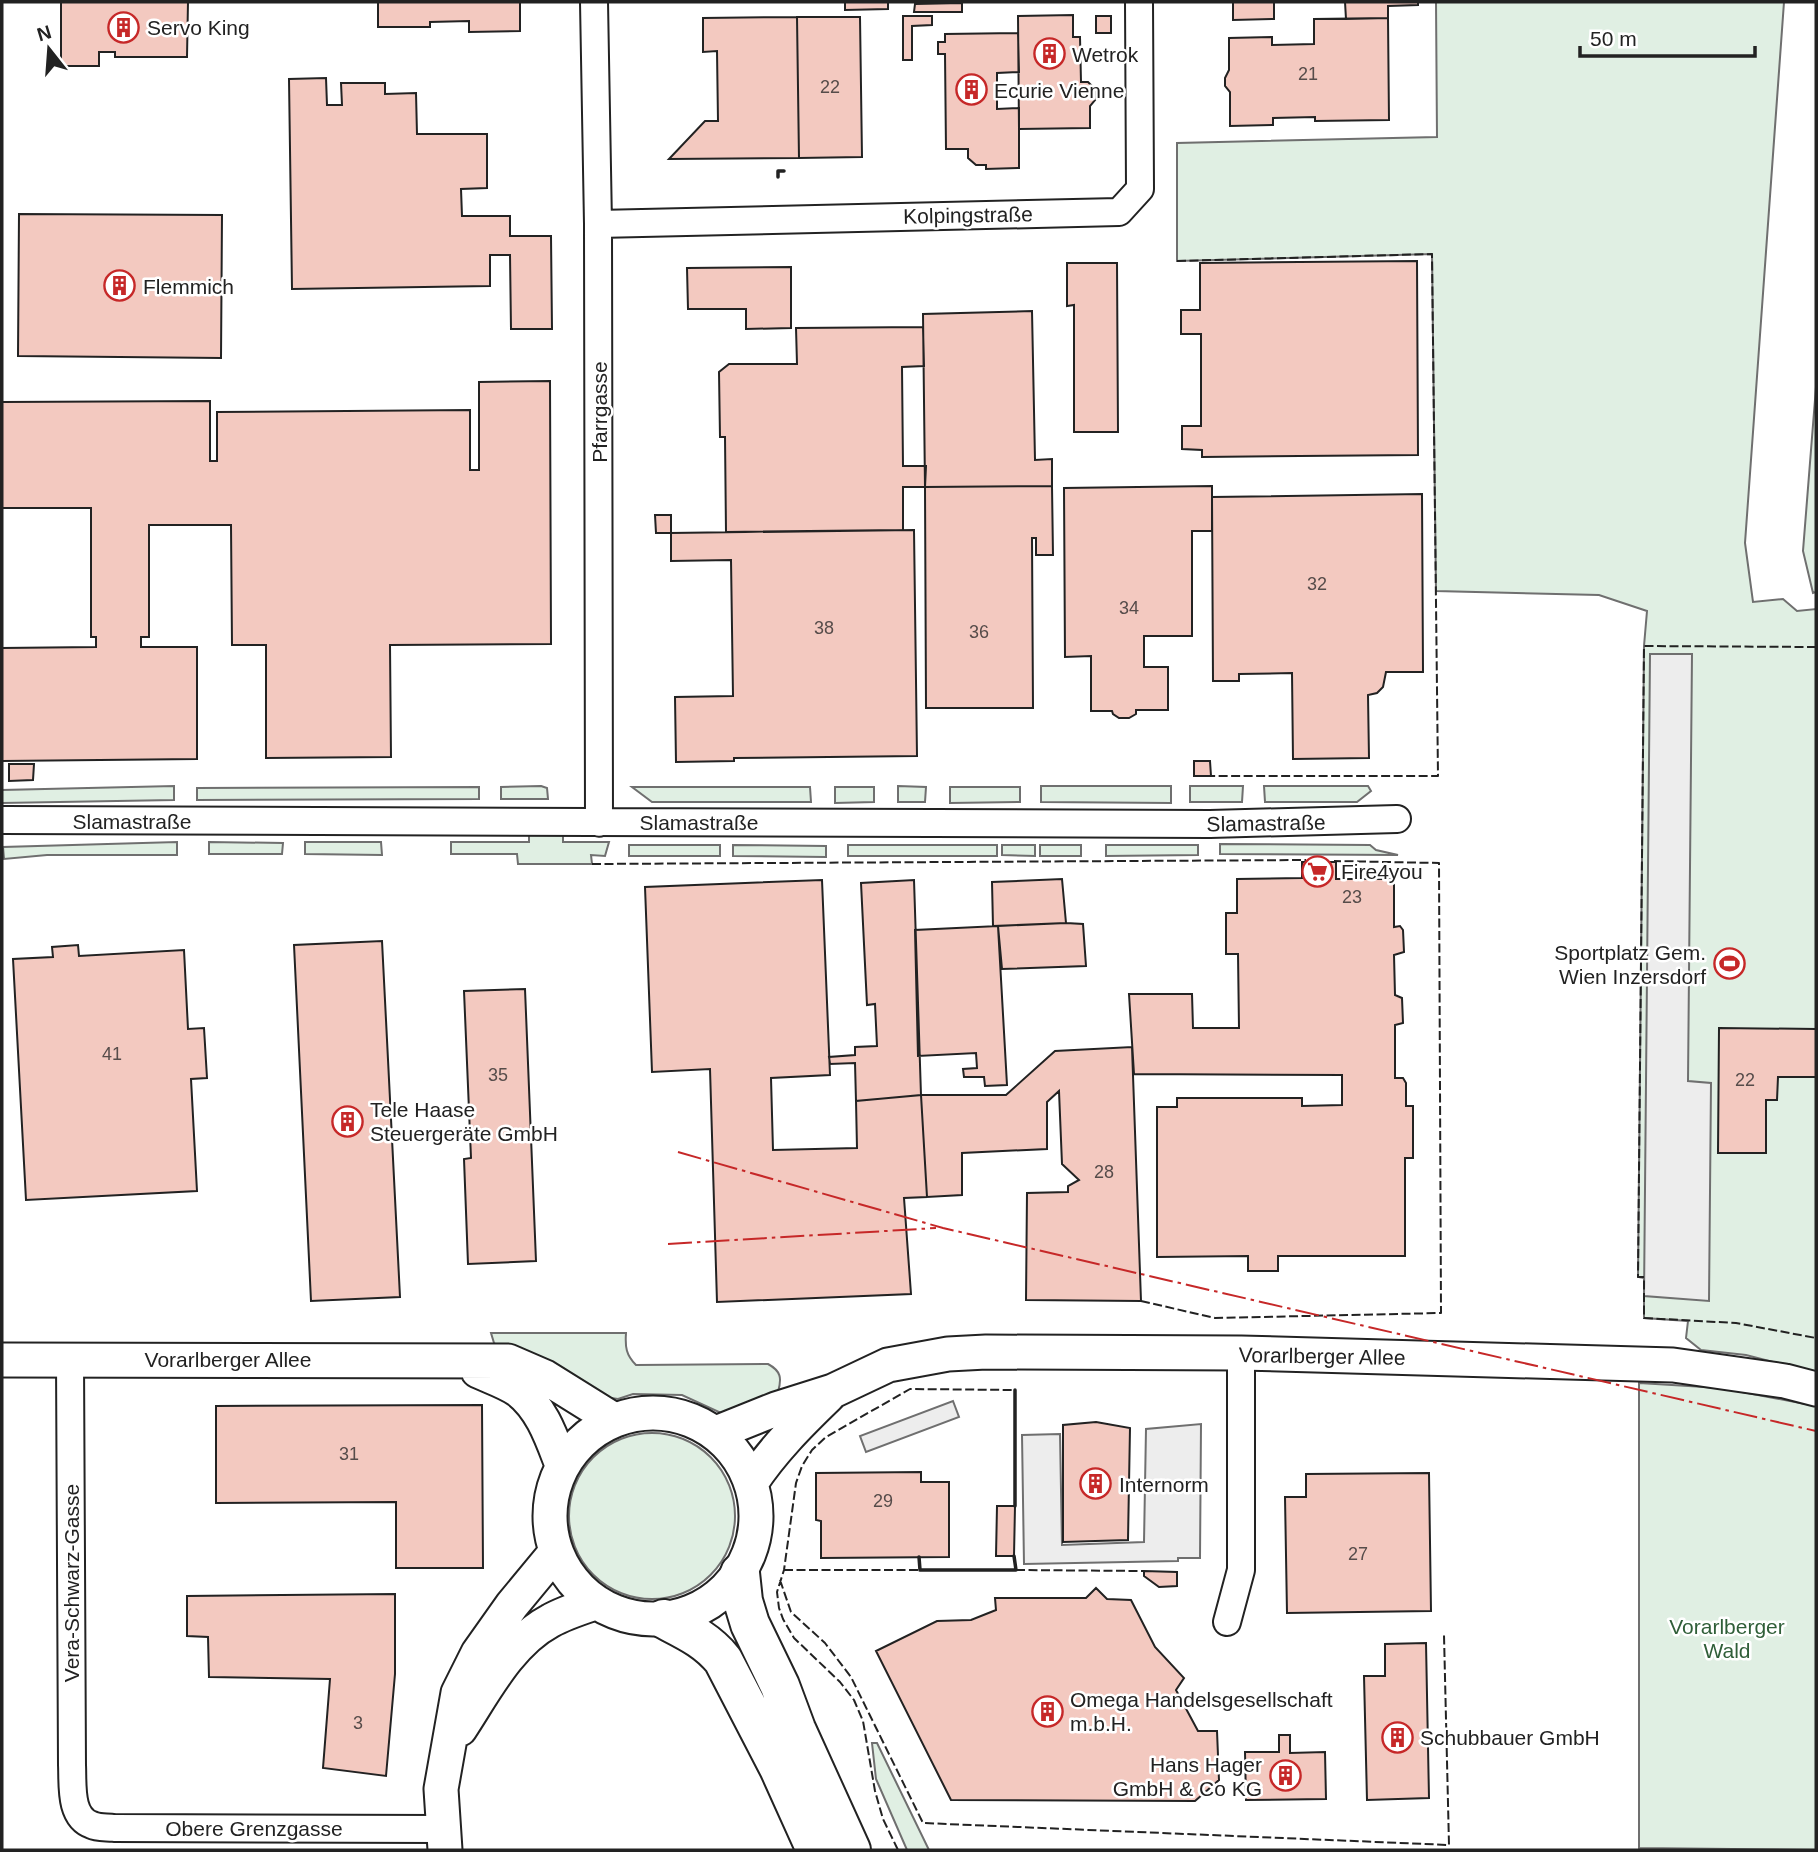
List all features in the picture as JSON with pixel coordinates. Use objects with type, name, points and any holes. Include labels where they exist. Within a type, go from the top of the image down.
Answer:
[{"type":"highway","points":[[740,1573],[743,1601],[750,1624],[851,1850]]},
{"type":"highway","points":[[664,1619],[696,1635],[723,1660],[779,1768],[816,1850]]},
{"type":"main road","name":"Vorarlberger Allee","points":[[716,1433],[775,1409],[833,1391],[888,1365],[948,1354],[986,1352],[1241,1353],[1673,1364],[1785,1381],[1816,1389]]},
{"type":"main road","name":"Vorarlberger Allee","points":[[2,1360],[508,1362],[545,1377],[614,1420]]},
{"type":"main road","name":"Vorarlberger Allee","points":[[453,1361],[518,1390],[544,1420],[562,1465]]},
{"type":"main road","name":"Vorarlberger Allee","points":[[751,1483],[786,1437],[833,1391]]},
{"type":"main road","points":[[648,1413],[683,1417],[716,1433],[738,1457],[751,1483],[757,1513],[753,1542],[740,1573],[716,1598],[692,1612],[664,1619],[626,1617],[595,1603],[570,1578],[555,1553],[549,1521],[553,1488],[562,1465],[589,1434],[614,1420],[648,1413]]},
{"type":"main road","points":[[443,1840],[441,1789],[458,1693],[478,1653],[512,1605],[555,1553]]},
{"type":"main road","points":[[451,1742],[500,1668],[531,1634],[548,1622],[595,1603]]},
{"type":"street","name":"Pfarrgasse","points":[[594,2],[598,224],[600,823]]},
{"type":"street","name":"Kolpingstraße","points":[[598,224],[1119,212],[1140,189],[1139,2]]},
{"type":"street","name":"Slamastraße","points":[[2,820],[1210,824],[1397,819]]},
{"type":"street","points":[[1227,1622],[1241,1570],[1241,1353]]},
{"type":"street","name":"Vera-Schwarz-Gasse","points":[[70,1359],[72,1765],[75,1807]]},
{"type":"street","name":"Obere Grenzgasse","points":[[75,1807],[79,1815],[92,1825],[114,1828],[443,1840]]},
{"type":"green space","points":[[1436,2],[1784,2],[1745,543],[1753,602],[1783,599],[1797,611],[1816,609],[1816,1373],[1746,1355],[1701,1350],[1686,1338],[1688,1321],[1644,1318],[1644,1278],[1638,1277],[1644,646],[1647,611],[1599,595],[1436,591],[1432,254],[1177,261],[1177,143],[1437,137]]},
{"type":"green space","points":[[1816,387],[1816,592],[1813,593],[1803,551]]},
{"type":"green space","points":[[174,786],[174,800],[2,803],[2,790]]},
{"type":"green space","points":[[898,786],[926,787],[925,802],[898,802]]},
{"type":"green space","points":[[1041,786],[1171,786],[1171,803],[1041,802]]},
{"type":"green space","points":[[1190,786],[1243,786],[1242,802],[1190,802]]},
{"type":"green space","points":[[1264,786],[1368,786],[1371,791],[1357,802],[1265,802]]},
{"type":"green space","points":[[479,787],[479,799],[197,800],[197,788]]},
{"type":"green space","points":[[501,787],[547,788],[548,799],[501,799]]},
{"type":"green space","points":[[632,787],[810,787],[811,802],[652,802]]},
{"type":"green space","points":[[835,787],[874,787],[874,802],[835,803]]},
{"type":"green space","points":[[950,787],[1020,787],[1020,802],[950,803]]},
{"type":"green space","points":[[563,833],[563,842],[609,842],[605,856],[591,855],[592,864],[518,864],[517,854],[451,854],[451,842],[529,842],[529,834]]},
{"type":"green space","points":[[177,842],[177,855],[47,855],[4,859],[3,847]]},
{"type":"green space","points":[[209,842],[283,843],[282,854],[209,854]]},
{"type":"green space","points":[[305,842],[381,842],[382,855],[305,854]]},
{"type":"green space","points":[[1220,844],[1370,845],[1376,850],[1398,855],[1220,854]]},
{"type":"green space","points":[[629,845],[720,845],[720,856],[629,856]]},
{"type":"green space","points":[[733,845],[826,846],[826,857],[733,856]]},
{"type":"green space","points":[[848,845],[997,845],[997,856],[848,856]]},
{"type":"green space","points":[[1002,845],[1035,845],[1035,856],[1002,855]]},
{"type":"green space","points":[[1040,845],[1081,845],[1081,856],[1040,856]]},
{"type":"green space","points":[[1106,845],[1198,845],[1198,855],[1106,856]]},
{"type":"green space","points":[[491,1333],[626,1333],[627,1350],[636,1365],[768,1364],[778,1372],[779,1387],[778,1392],[736,1412],[721,1413],[682,1395],[633,1394],[618,1399],[597,1396],[500,1348],[494,1343]]},
{"type":"green space","name":"Vorarlberger Wald","points":[[1639,1383],[1721,1388],[1816,1406],[1816,1850],[1639,1848]]},
{"type":"green space","points":[[652,1433],[684,1440],[698,1447],[710,1458],[721,1470],[728,1484],[735,1516],[728,1548],[721,1562],[710,1574],[698,1585],[684,1592],[652,1599],[620,1592],[606,1585],[594,1574],[583,1562],[576,1548],[569,1516],[576,1484],[583,1470],[594,1458],[606,1447],[620,1440]]},
{"type":"green space","points":[[872,1743],[877,1743],[929,1850],[907,1850],[876,1779]]},
{"type":"shaded area","points":[[1650,654],[1692,654],[1688,1081],[1711,1083],[1709,1301],[1644,1296]]},
{"type":"shaded area","points":[[953,1401],[959,1417],[866,1452],[860,1436]]},
{"type":"shaded area","points":[[1201,1424],[1200,1558],[1178,1558],[1178,1561],[1024,1564],[1022,1435],[1060,1434],[1062,1545],[1144,1542],[1146,1429]]},
{"type":"building","name":"Servo King","points":[[61,2],[188,2],[187,57],[115,57],[115,52],[99,52],[99,66],[61,66]]},
{"type":"building","points":[[378,2],[520,2],[520,31],[469,32],[469,21],[430,22],[430,27],[378,27]]},
{"type":"building","points":[[845,2],[888,2],[888,9],[845,10]]},
{"type":"building","points":[[1233,2],[1274,2],[1274,19],[1233,20]]},
{"type":"building","points":[[1345,2],[1418,2],[1418,5],[1388,6],[1388,18],[1346,19]]},
{"type":"building","points":[[962,3],[962,12],[914,12],[915,4]]},
{"type":"building","name":"Wetrok","points":[[1073,15],[1073,37],[1080,37],[1081,82],[1088,82],[1096,90],[1096,99],[1090,106],[1090,128],[1019,129],[1018,16]]},
{"type":"building","points":[[903,16],[932,16],[932,25],[912,26],[912,60],[903,60]]},
{"type":"building","points":[[1096,16],[1111,16],[1111,33],[1096,33]]},
{"type":"building","points":[[797,17],[860,17],[862,157],[799,158]]},
{"type":"building","points":[[797,17],[799,158],[669,159],[705,121],[718,121],[717,51],[703,52],[703,18]]},
{"type":"building","points":[[1388,18],[1389,120],[1315,121],[1315,117],[1273,118],[1273,125],[1230,126],[1230,92],[1225,86],[1229,70],[1229,38],[1272,37],[1272,45],[1314,44],[1314,19]]},
{"type":"building","name":"Ecurie Vienne","points":[[1018,33],[1019,72],[997,73],[997,109],[1019,108],[1019,168],[986,169],[986,165],[976,165],[968,158],[968,149],[946,149],[945,54],[938,54],[938,42],[945,42],[945,34]]},
{"type":"building","points":[[326,78],[327,105],[342,105],[341,83],[385,83],[385,94],[416,93],[417,134],[487,134],[487,188],[461,189],[462,216],[510,216],[510,236],[551,236],[552,329],[511,329],[510,255],[490,255],[490,286],[292,289],[289,79]]},
{"type":"building","name":"Flemmich","points":[[19,214],[222,215],[221,358],[18,356]]},
{"type":"building","points":[[1417,261],[1418,455],[1202,457],[1202,450],[1182,449],[1182,426],[1201,426],[1201,334],[1181,334],[1181,310],[1200,310],[1200,263]]},
{"type":"building","points":[[1067,263],[1117,263],[1118,432],[1074,432],[1074,305],[1067,306]]},
{"type":"building","points":[[791,267],[791,328],[746,329],[746,309],[688,309],[687,268]]},
{"type":"building","points":[[1032,311],[1035,460],[1052,459],[1052,486],[925,487],[923,314]]},
{"type":"building","points":[[923,327],[924,366],[902,367],[903,466],[926,466],[925,487],[903,487],[903,530],[726,532],[725,437],[720,437],[719,372],[729,364],[797,364],[796,328]]},
{"type":"building","points":[[550,381],[551,644],[390,645],[391,757],[266,758],[266,645],[232,645],[231,525],[149,525],[149,637],[141,637],[141,647],[197,647],[197,759],[2,761],[2,648],[96,647],[96,637],[91,637],[91,508],[2,508],[2,402],[210,401],[210,461],[217,461],[217,412],[470,410],[470,470],[479,470],[479,382]]},
{"type":"building","points":[[1052,486],[1053,555],[1036,555],[1036,538],[1032,538],[1033,708],[926,708],[925,487]]},
{"type":"building","points":[[1212,486],[1212,531],[1192,531],[1192,636],[1144,636],[1144,667],[1168,667],[1168,710],[1136,710],[1136,714],[1129,718],[1119,718],[1112,711],[1091,711],[1091,656],[1065,657],[1064,488]]},
{"type":"building","points":[[1422,494],[1423,672],[1386,672],[1383,687],[1377,693],[1368,695],[1369,758],[1293,759],[1292,673],[1239,674],[1239,681],[1213,681],[1212,497]]},
{"type":"building","points":[[655,515],[671,515],[671,533],[656,533]]},
{"type":"building","points":[[914,530],[917,756],[734,758],[734,761],[676,762],[675,697],[733,696],[731,560],[671,561],[671,533]]},
{"type":"building","points":[[1194,761],[1210,761],[1211,776],[1194,776]]},
{"type":"building","points":[[9,764],[34,764],[33,780],[9,781]]},
{"type":"building","points":[[1302,862],[1336,862],[1336,879],[1394,879],[1394,927],[1400,926],[1403,930],[1404,952],[1394,955],[1395,995],[1402,998],[1403,1023],[1395,1025],[1395,1078],[1403,1078],[1406,1083],[1406,1106],[1413,1106],[1413,1158],[1405,1158],[1405,1256],[1278,1256],[1278,1271],[1248,1271],[1248,1256],[1157,1257],[1157,1107],[1177,1107],[1177,1098],[1302,1098],[1302,1106],[1342,1105],[1342,1075],[1134,1074],[1129,994],[1192,994],[1193,1028],[1239,1028],[1238,954],[1226,954],[1226,913],[1237,913],[1237,879],[1302,878]]},
{"type":"building","points":[[1062,879],[1066,923],[993,926],[992,882]]},
{"type":"building","points":[[822,880],[830,1075],[771,1078],[773,1150],[857,1148],[856,1101],[921,1095],[927,1197],[904,1198],[911,1294],[717,1302],[710,1069],[652,1072],[645,887]]},
{"type":"building","points":[[914,880],[921,1095],[856,1101],[855,1063],[830,1064],[829,1057],[855,1055],[855,1047],[877,1046],[875,1004],[867,1005],[861,883]]},
{"type":"building","points":[[1083,924],[1086,966],[1002,969],[998,926]]},
{"type":"building","points":[[998,926],[1007,1085],[985,1086],[984,1077],[964,1077],[963,1069],[977,1068],[976,1053],[918,1056],[915,930]]},
{"type":"building","name":"Tele Haase Steuergeräte GmbH","points":[[382,941],[400,1297],[311,1301],[294,945]]},
{"type":"building","points":[[78,945],[79,956],[184,950],[188,1029],[204,1028],[207,1078],[191,1079],[197,1191],[26,1200],[13,959],[53,957],[52,947]]},
{"type":"building","points":[[525,989],[536,1261],[468,1264],[464,1159],[471,1158],[464,991]]},
{"type":"building","points":[[1719,1028],[1816,1029],[1816,1077],[1778,1077],[1777,1100],[1766,1100],[1766,1153],[1718,1153]]},
{"type":"building","points":[[1132,1047],[1141,1301],[1026,1300],[1027,1193],[1068,1192],[1068,1186],[1079,1180],[1062,1164],[1059,1091],[1047,1102],[1047,1149],[962,1153],[962,1195],[927,1197],[921,1095],[1006,1095],[1055,1051]]},
{"type":"building","points":[[482,1405],[483,1568],[396,1568],[396,1502],[216,1503],[216,1406]]},
{"type":"building","name":"Internorm","points":[[1096,1422],[1130,1428],[1128,1540],[1063,1542],[1063,1425]]},
{"type":"building","points":[[921,1472],[921,1482],[949,1482],[949,1557],[821,1558],[821,1521],[816,1520],[816,1473]]},
{"type":"building","points":[[1429,1473],[1431,1611],[1287,1613],[1285,1497],[1306,1497],[1306,1474]]},
{"type":"building","points":[[997,1506],[1015,1506],[1014,1556],[996,1556]]},
{"type":"building","points":[[1144,1571],[1177,1572],[1177,1586],[1159,1587],[1144,1576]]},
{"type":"building","name":"Omega Handelsgesellschaft m.b.H.","points":[[1096,1588],[1107,1599],[1131,1600],[1155,1647],[1184,1678],[1176,1690],[1198,1731],[1217,1731],[1219,1780],[1195,1801],[951,1800],[876,1651],[937,1621],[971,1620],[996,1610],[995,1598],[1086,1598]]},
{"type":"building","points":[[395,1594],[395,1674],[386,1776],[323,1768],[330,1679],[209,1677],[208,1637],[187,1636],[187,1596]]},
{"type":"building","name":"Schubbauer GmbH","points":[[1426,1643],[1429,1798],[1367,1800],[1364,1676],[1385,1676],[1385,1644]]},
{"type":"building","name":"Hans Hager GmbH & Co KG","points":[[1279,1735],[1290,1735],[1290,1753],[1325,1752],[1326,1799],[1246,1800],[1245,1752],[1279,1752]]},
{"type":"fence","points":[[1177,261],[1432,254],[1438,776],[1211,776]]},
{"type":"fence","points":[[1816,647],[1644,646],[1638,1277],[1644,1277],[1644,1318],[1736,1323],[1816,1338]]},
{"type":"fence","points":[[592,864],[1306,860]]},
{"type":"fence","points":[[1141,1301],[1215,1318],[1441,1313],[1439,863],[1334,861]]},
{"type":"fence","points":[[898,1850],[883,1819],[875,1791],[863,1721],[854,1700],[840,1682],[794,1638],[779,1608],[777,1592],[784,1570],[796,1483],[812,1450],[826,1437],[910,1389],[1015,1390]]},
{"type":"fence","points":[[784,1570],[920,1570]]},
{"type":"fence","points":[[1016,1570],[1144,1571]]},
{"type":"fence","points":[[780,1580],[791,1612],[825,1643],[851,1677],[923,1823],[1449,1845],[1444,1635]]},
{"type":"wall","points":[[778,177],[778,171],[784,171]]},
{"type":"wall","points":[[1015,1390],[1015,1506]]},
{"type":"wall","points":[[919,1557],[920,1570],[1016,1570],[1014,1556]]},
{"type":"power","points":[[678,1152],[943,1228],[1816,1431]]},
{"type":"power","points":[[668,1244],[936,1228]]},
{"type":"place","name":"Servo King","points":[[124,27]]},
{"type":"place","name":"Wetrok","points":[[1049,54]]},
{"type":"place","name":"Ecurie Vienne","points":[[971,90]]},
{"type":"place","name":"Flemmich","points":[[120,286]]},
{"type":"place","name":"Fire4you","points":[[1318,871]]},
{"type":"place","name":"Sportplatz Gem. Wien Inzersdorf","points":[[1729,964]]},
{"type":"place","name":"Tele Haase Steuergeräte GmbH","points":[[347,1121]]},
{"type":"place","name":"Internorm","points":[[1096,1484]]},
{"type":"place","name":"Omega Handelsgesellschaft m.b.H.","points":[[1047,1711]]},
{"type":"place","name":"Schubbauer GmbH","points":[[1397,1737]]},
{"type":"place","name":"Hans Hager GmbH & Co KG","points":[[1285,1776]]}]
